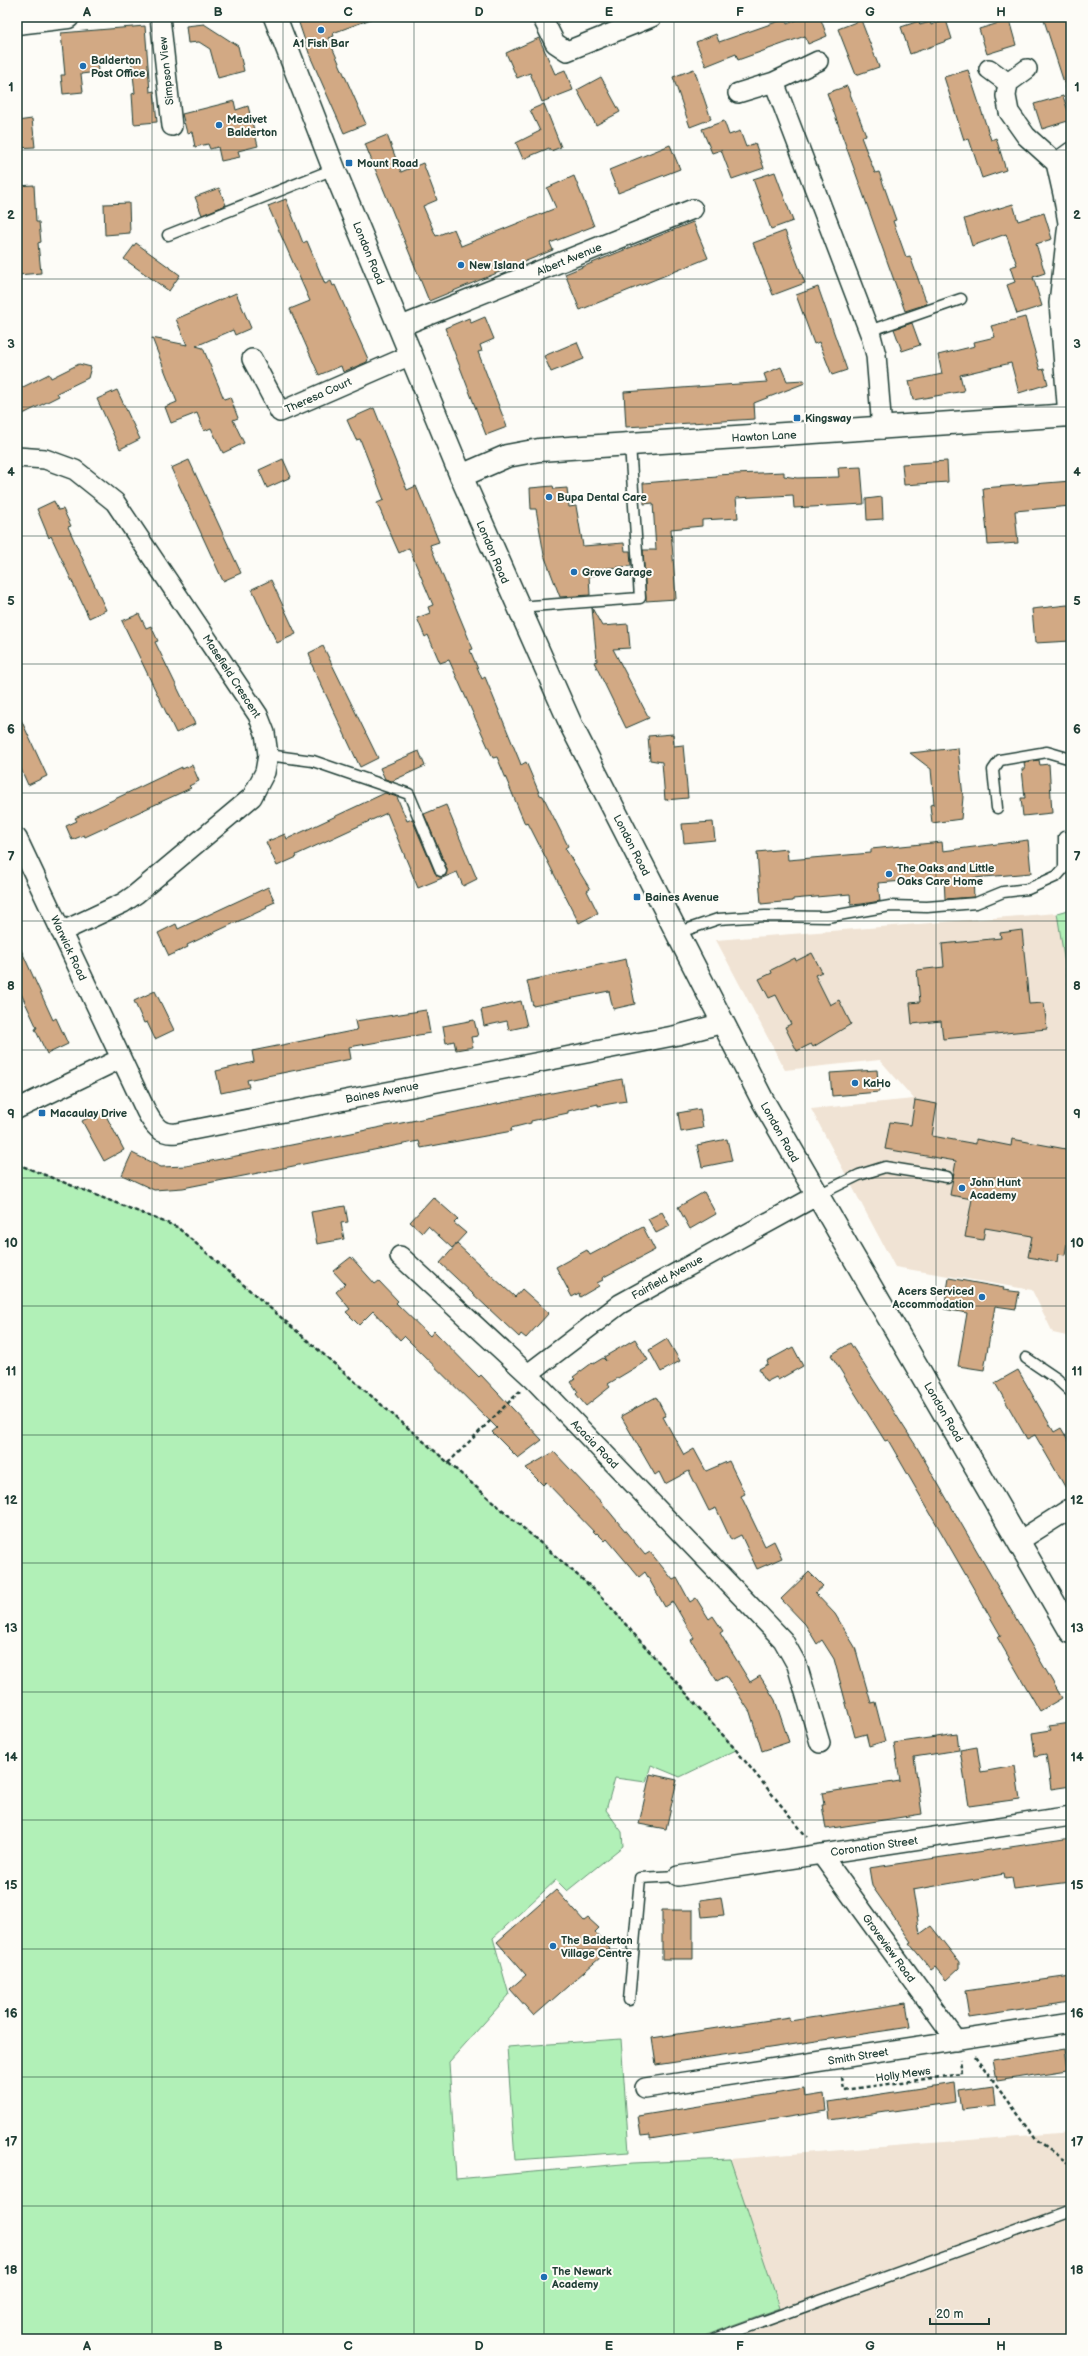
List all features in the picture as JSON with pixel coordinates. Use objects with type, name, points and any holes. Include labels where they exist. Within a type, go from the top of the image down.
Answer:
[{"type":"main road","points":[[17,23],[68,17]]},
{"type":"main road","name":"London Road","points":[[275,17],[334,169],[461,476],[572,727],[763,1101],[816,1196],[1071,1632]]},
{"type":"main road","name":"Hawton Lane","points":[[461,476],[507,456],[539,450],[1070,416]]},
{"type":"street","name":"Simpson View","points":[[160,17],[172,126]]},
{"type":"street","points":[[542,17],[555,43],[567,51],[652,17]]},
{"type":"street","points":[[738,93],[774,82],[818,61]]},
{"type":"street","points":[[989,69],[1008,83]]},
{"type":"street","points":[[1027,69],[1008,83],[1006,96],[1009,112],[1026,136],[1056,163],[1068,223],[1059,303],[1070,416]]},
{"type":"street","points":[[774,82],[869,331],[876,355],[882,429]]},
{"type":"street","points":[[1056,163],[1071,152]]},
{"type":"street","name":"Albert Avenue","points":[[399,327],[693,209]]},
{"type":"street","name":"Theresa Court","points":[[252,359],[280,412],[411,355]]},
{"type":"street","name":"Masefield Crescent","points":[[17,457],[45,459],[75,470],[103,490],[115,502],[258,715],[265,733],[268,755],[265,772],[259,785],[252,796],[230,816],[136,894],[123,903],[61,932]]},
{"type":"street","name":"Warwick Road","points":[[17,838],[120,1059],[146,1111]]},
{"type":"street","name":"Baines Avenue","points":[[146,1111],[157,1129],[163,1133],[177,1133],[678,1035],[723,1023]]},
{"type":"street","points":[[17,1109],[120,1059]]},
{"type":"street","name":"Fairfield Avenue","points":[[530,1376],[620,1304],[816,1196]]},
{"type":"street","name":"Acacia Road","points":[[400,1256],[530,1376],[783,1640],[797,1664],[820,1743]]},
{"type":"street","points":[[1019,1541],[1071,1508]]},
{"type":"street","name":"Coronation Street","points":[[678,1876],[1071,1816]]},
{"type":"street","name":"Groveview Road","points":[[821,1854],[957,2041]]},
{"type":"street","name":"Smith Street","points":[[645,2088],[1071,2023]]},
{"type":"lane","points":[[168,235],[334,169]]},
{"type":"lane","points":[[869,331],[961,299]]},
{"type":"lane","points":[[518,607],[640,598],[630,444]]},
{"type":"lane","points":[[997,808],[993,770],[1000,760],[1047,752],[1071,759]]},
{"type":"lane","points":[[268,755],[313,761],[409,794],[441,871]]},
{"type":"lane","points":[[677,934],[718,919],[765,916],[827,917],[890,906],[927,907],[976,903],[1004,892],[1028,889],[1057,876],[1064,868],[1064,837]]},
{"type":"lane","points":[[816,1196],[859,1175],[885,1167],[947,1177]]},
{"type":"lane","points":[[1026,1358],[1057,1379],[1071,1392]]},
{"type":"lane","points":[[629,2000],[640,1878],[678,1876]]},
{"type":"lane","points":[[715,2339],[1071,2210]]},
{"type":"path","points":[[17,1164],[177,1227],[598,1593],[736,1750],[821,1854]]},
{"type":"path","points":[[448,1463],[530,1376]]},
{"type":"path","points":[[957,2041],[973,2052],[1037,2140],[1071,2164]]},
{"type":"path","name":"Holly Mews","points":[[839,2059],[844,2090],[962,2074],[957,2041]]},
{"type":"shaded area","name":"John Hunt Academy","points":[[1057,913],[1071,1002],[1071,1337],[1053,1333],[1032,1290],[895,1267],[811,1109],[914,1099],[880,1060],[785,1070],[716,940]]},
{"type":"shaded area","name":"The Newark Academy","points":[[1071,2132],[1071,2339],[17,2339],[456,2179],[633,2163],[730,2159]]},
{"type":"green space","points":[[1071,909],[1071,1002],[1057,913]]},
{"type":"green space","points":[[17,1164],[177,1227],[599,1594],[736,1750],[680,1777],[651,1765],[646,1782],[615,1778],[606,1810],[622,1832],[623,1846],[567,1891],[556,1880],[493,1938],[509,1995],[449,2062],[456,2179],[633,2163],[730,2159],[780,2308],[696,2339],[17,2339]]},
{"type":"green space","points":[[621,2039],[629,2152],[515,2160],[507,2047]]},
{"type":"building","points":[[297,17],[371,17],[371,19],[333,33],[334,36],[328,38],[366,124],[344,133],[310,56]]},
{"type":"building","points":[[804,17],[820,17],[827,36],[808,44],[805,36],[738,60],[736,54],[706,66],[696,42],[716,34],[719,42],[785,19],[787,24]]},
{"type":"building","points":[[1043,17],[1071,17],[1071,94],[1068,95]]},
{"type":"building","points":[[861,20],[879,67],[856,75],[838,29]]},
{"type":"building","points":[[946,20],[952,39],[910,54],[901,27],[919,21],[920,25],[930,22],[931,25]]},
{"type":"building","points":[[1009,20],[1016,45],[987,54],[979,29]]},
{"type":"building","points":[[204,24],[238,46],[244,71],[218,78],[210,49],[199,42],[188,43],[186,26]]},
{"type":"building","points":[[145,26],[150,92],[154,91],[157,122],[134,124],[132,94],[135,93],[131,56],[97,59],[98,72],[81,74],[83,92],[63,94],[61,75],[65,75],[61,33]]},
{"type":"building","points":[[539,38],[555,74],[565,70],[573,90],[542,102],[530,73],[517,78],[506,53]]},
{"type":"building","points":[[694,69],[711,119],[690,127],[673,77]]},
{"type":"building","points":[[968,70],[991,140],[996,138],[1006,170],[982,178],[969,139],[964,140],[944,77]]},
{"type":"building","points":[[601,77],[620,112],[596,125],[577,90]]},
{"type":"building","points":[[847,86],[866,135],[861,137],[875,173],[879,172],[896,220],[893,221],[906,257],[910,256],[927,304],[905,311],[827,93]]},
{"type":"building","points":[[1063,96],[1071,120],[1042,129],[1034,104]]},
{"type":"building","name":"Medivet Balderton","points":[[234,101],[236,110],[248,106],[258,146],[238,151],[240,157],[221,161],[218,147],[210,149],[208,144],[195,147],[192,132],[187,133],[182,114]]},
{"type":"building","points":[[544,104],[561,147],[551,151],[549,148],[523,159],[516,143],[540,131],[530,110]]},
{"type":"building","points":[[32,119],[35,147],[17,148],[17,121]]},
{"type":"building","points":[[724,121],[729,135],[740,131],[746,147],[755,143],[764,168],[732,179],[721,150],[712,153],[702,129]]},
{"type":"building","points":[[387,135],[401,172],[423,163],[437,200],[423,206],[436,236],[454,229],[461,246],[556,208],[547,188],[574,176],[594,226],[550,243],[553,250],[429,301],[365,144]]},
{"type":"building","points":[[670,145],[680,169],[618,193],[609,170]]},
{"type":"building","points":[[775,172],[793,221],[771,229],[753,179]]},
{"type":"building","points":[[34,185],[36,222],[39,222],[41,242],[38,243],[41,273],[17,275],[17,186]]},
{"type":"building","points":[[219,188],[226,205],[202,215],[195,197]]},
{"type":"building","points":[[286,199],[303,243],[307,241],[325,284],[331,281],[333,286],[335,285],[368,359],[367,362],[343,372],[341,366],[319,375],[290,309],[310,301],[268,206]]},
{"type":"building","points":[[129,203],[130,233],[105,235],[104,204]]},
{"type":"building","points":[[1013,204],[1018,221],[1044,213],[1052,239],[1036,244],[1045,273],[1033,277],[1042,306],[1017,314],[1007,285],[1015,282],[1010,267],[1017,265],[1006,234],[972,246],[964,219]]},
{"type":"building","points":[[693,222],[708,258],[580,310],[565,274]]},
{"type":"building","points":[[785,231],[805,283],[773,295],[753,243]]},
{"type":"building","points":[[136,243],[180,275],[169,291],[124,259]]},
{"type":"building","points":[[818,287],[847,370],[832,375],[819,342],[814,344],[796,295]]},
{"type":"building","points":[[236,293],[251,328],[235,335],[233,330],[196,346],[203,348],[224,399],[230,397],[238,418],[233,420],[244,443],[223,453],[211,428],[204,431],[197,413],[171,423],[165,407],[177,402],[152,338],[187,345],[176,319]]},
{"type":"building","points":[[485,317],[494,339],[480,345],[482,351],[478,352],[507,427],[486,435],[445,328],[469,318],[471,323]]},
{"type":"building","points":[[1025,317],[1040,370],[1044,369],[1048,384],[1019,393],[1011,363],[960,375],[964,391],[913,400],[909,381],[942,374],[938,355],[975,346],[974,342],[995,337],[991,326]]},
{"type":"building","points":[[912,323],[920,345],[902,351],[894,329]]},
{"type":"building","points":[[577,342],[584,359],[551,372],[544,356]]},
{"type":"building","points":[[79,364],[91,367],[88,378],[57,393],[59,396],[17,417],[17,390],[49,374],[51,378]]},
{"type":"building","points":[[781,367],[787,381],[804,380],[805,383],[754,403],[755,419],[626,427],[624,392],[767,382],[764,374]]},
{"type":"building","points":[[117,390],[140,439],[120,449],[97,399]]},
{"type":"building","points":[[374,408],[407,490],[416,486],[439,542],[430,545],[473,649],[470,650],[482,679],[485,677],[521,765],[526,762],[540,795],[543,796],[568,846],[565,848],[590,889],[587,891],[598,913],[579,923],[528,823],[525,824],[497,757],[493,758],[449,660],[440,663],[428,635],[425,637],[417,618],[430,613],[428,607],[433,605],[409,548],[399,553],[377,503],[384,500],[360,439],[356,440],[347,420]]},
{"type":"building","points":[[283,459],[291,477],[267,488],[259,470]]},
{"type":"building","points":[[189,460],[241,573],[223,581],[171,468]]},
{"type":"building","points":[[947,461],[948,482],[904,485],[902,464]]},
{"type":"building","points":[[861,467],[864,504],[794,508],[793,495],[736,498],[738,518],[702,520],[702,526],[671,529],[676,599],[646,601],[643,550],[656,550],[653,503],[644,504],[643,483],[717,477],[717,475],[784,472],[784,476],[797,478],[839,477],[838,468]]},
{"type":"building","points":[[1071,481],[1071,506],[1015,511],[1018,543],[988,545],[983,488]]},
{"type":"building","points":[[553,486],[554,489],[567,488],[569,507],[576,506],[583,546],[624,543],[625,551],[630,551],[631,566],[597,569],[597,575],[589,576],[590,595],[560,597],[544,555],[536,509],[531,509],[530,488]]},
{"type":"building","points":[[882,497],[883,519],[867,520],[866,499]]},
{"type":"building","points":[[54,501],[58,510],[63,509],[71,526],[68,527],[106,610],[89,618],[51,536],[49,538],[37,509]]},
{"type":"building","points":[[271,580],[296,634],[277,643],[252,589]]},
{"type":"building","points":[[1067,605],[1071,606],[1071,641],[1035,643],[1032,609]]},
{"type":"building","points":[[592,608],[602,626],[628,624],[630,648],[613,649],[649,718],[626,728],[594,662],[597,661]]},
{"type":"building","points":[[139,614],[146,628],[151,626],[158,641],[155,642],[195,724],[176,733],[122,621]]},
{"type":"building","points":[[323,646],[378,758],[360,767],[311,663],[309,653]]},
{"type":"building","points":[[17,711],[47,776],[28,785],[17,760]]},
{"type":"building","points":[[673,734],[674,746],[683,745],[688,798],[665,800],[662,762],[650,760],[648,736]]},
{"type":"building","points":[[958,748],[963,797],[961,819],[932,823],[930,805],[934,804],[931,769],[910,753]]},
{"type":"building","points":[[419,751],[425,766],[392,781],[385,779],[380,768]]},
{"type":"building","points":[[1039,760],[1040,765],[1049,764],[1052,813],[1023,816],[1021,798],[1025,798],[1022,769],[1025,769],[1024,762]]},
{"type":"building","points":[[192,765],[199,781],[189,786],[191,788],[85,837],[84,835],[72,840],[66,826],[77,821],[75,818],[182,767],[182,769]]},
{"type":"building","points":[[385,793],[397,797],[407,821],[412,819],[435,873],[441,877],[446,875],[447,869],[424,814],[446,805],[477,879],[463,886],[457,872],[418,888],[387,813],[296,855],[297,857],[277,866],[266,842],[285,834],[287,839]]},
{"type":"building","points":[[713,822],[715,840],[684,843],[682,824]]},
{"type":"building","name":"The Oaks and Little Oaks Care Home","points":[[1028,840],[1031,873],[973,878],[974,897],[945,899],[944,878],[878,883],[880,901],[862,904],[851,905],[850,894],[793,899],[793,901],[761,904],[757,852],[787,849],[788,860],[871,853],[871,849],[942,842],[943,851]]},
{"type":"building","points":[[268,887],[275,902],[266,906],[267,908],[187,945],[188,947],[169,956],[158,933],[176,924],[178,929]]},
{"type":"building","points":[[1022,930],[1029,1004],[1044,1003],[1047,1029],[943,1039],[941,1021],[912,1024],[910,1003],[920,1002],[917,970],[944,967],[942,944],[1001,938],[1000,933]]},
{"type":"building","points":[[17,941],[53,1020],[56,1018],[68,1044],[47,1054],[17,985]]},
{"type":"building","points":[[812,953],[822,972],[815,975],[830,1005],[839,1000],[851,1024],[813,1047],[811,1044],[797,1051],[785,1027],[791,1024],[776,995],[769,998],[759,979],[772,973],[771,970],[795,958],[796,961]]},
{"type":"building","points":[[626,959],[635,1004],[613,1009],[609,991],[533,1006],[527,981]]},
{"type":"building","points":[[155,991],[174,1030],[155,1039],[147,1022],[144,1023],[134,1001]]},
{"type":"building","points":[[521,1001],[527,1026],[509,1030],[507,1021],[484,1026],[481,1010]]},
{"type":"building","points":[[426,1010],[430,1033],[349,1047],[351,1059],[247,1080],[249,1087],[221,1093],[216,1071],[254,1062],[252,1051],[357,1030],[355,1021]]},
{"type":"building","points":[[474,1020],[478,1036],[471,1037],[473,1047],[456,1050],[454,1041],[446,1043],[443,1026]]},
{"type":"building","name":"KaHo","points":[[877,1070],[879,1092],[832,1096],[830,1073]]},
{"type":"building","points":[[622,1079],[626,1101],[598,1106],[598,1104],[568,1111],[568,1113],[531,1121],[531,1123],[511,1128],[512,1131],[421,1148],[419,1141],[183,1188],[154,1190],[122,1175],[132,1153],[161,1167],[186,1166]]},
{"type":"building","points":[[915,1100],[937,1104],[932,1136],[976,1144],[976,1139],[1011,1146],[1012,1139],[1071,1150],[1071,1218],[1065,1255],[1058,1254],[1057,1262],[1028,1257],[1032,1236],[985,1228],[983,1240],[965,1237],[972,1199],[950,1195],[956,1161],[885,1149],[890,1122],[911,1125]]},
{"type":"building","points":[[700,1109],[703,1128],[681,1132],[678,1113]]},
{"type":"building","points":[[103,1110],[124,1150],[104,1161],[82,1121]]},
{"type":"building","points":[[727,1139],[732,1161],[702,1167],[697,1145]]},
{"type":"building","points":[[704,1192],[716,1214],[690,1229],[678,1207]]},
{"type":"building","points":[[433,1197],[458,1219],[454,1223],[466,1233],[452,1248],[428,1226],[422,1233],[410,1222]]},
{"type":"building","points":[[345,1206],[348,1222],[341,1223],[344,1239],[317,1244],[311,1212]]},
{"type":"building","points":[[662,1212],[670,1226],[656,1233],[648,1219]]},
{"type":"building","points":[[643,1227],[655,1250],[602,1278],[603,1280],[597,1283],[599,1286],[580,1297],[579,1293],[572,1297],[556,1267],[587,1250],[590,1255]]},
{"type":"building","points":[[457,1244],[515,1297],[522,1289],[549,1313],[526,1338],[521,1334],[519,1337],[440,1263]]},
{"type":"building","points":[[351,1257],[375,1284],[379,1281],[398,1301],[396,1303],[430,1336],[434,1331],[479,1377],[481,1375],[542,1440],[518,1458],[492,1432],[497,1428],[404,1336],[400,1340],[373,1311],[359,1325],[346,1312],[350,1309],[336,1292],[345,1284],[333,1271]]},
{"type":"building","points":[[949,1278],[1019,1292],[1016,1309],[995,1306],[984,1370],[958,1366],[967,1313],[944,1309]]},
{"type":"building","points":[[635,1339],[648,1360],[608,1384],[610,1387],[586,1406],[576,1394],[578,1392],[571,1382],[575,1379],[573,1377],[592,1363],[593,1364],[603,1358],[606,1361],[604,1357]]},
{"type":"building","points":[[667,1339],[680,1361],[661,1372],[649,1350]]},
{"type":"building","points":[[850,1343],[918,1449],[1062,1698],[1040,1711],[997,1637],[1001,1636],[888,1440],[885,1441],[831,1355]]},
{"type":"building","points":[[793,1347],[803,1366],[778,1380],[776,1377],[766,1382],[759,1369],[768,1364],[767,1361]]},
{"type":"building","points":[[1018,1370],[1054,1432],[1061,1428],[1071,1445],[1071,1497],[1035,1435],[1027,1439],[995,1383]]},
{"type":"building","points":[[656,1397],[666,1416],[663,1417],[684,1455],[694,1449],[706,1471],[729,1461],[745,1494],[741,1496],[765,1546],[774,1541],[782,1558],[757,1569],[741,1535],[731,1540],[716,1508],[709,1511],[689,1471],[665,1484],[659,1472],[655,1475],[621,1416]]},
{"type":"building","points":[[554,1452],[603,1504],[645,1555],[650,1552],[673,1580],[677,1578],[690,1602],[696,1598],[709,1619],[713,1616],[723,1631],[720,1633],[750,1682],[760,1676],[775,1700],[789,1742],[762,1751],[750,1712],[726,1676],[717,1681],[691,1640],[694,1638],[673,1602],[665,1607],[645,1572],[639,1577],[607,1539],[605,1541],[597,1533],[596,1534],[546,1482],[543,1485],[526,1468]]},
{"type":"building","points":[[809,1572],[823,1586],[815,1593],[835,1614],[855,1647],[871,1703],[875,1702],[885,1741],[869,1746],[866,1734],[855,1737],[834,1659],[822,1640],[817,1644],[805,1624],[781,1599]]},
{"type":"building","points":[[1071,1723],[1071,1786],[1051,1789],[1046,1754],[1035,1756],[1032,1733],[1051,1730],[1049,1726]]},
{"type":"building","points":[[957,1734],[959,1750],[914,1757],[922,1814],[826,1829],[822,1805],[824,1805],[822,1793],[900,1781],[894,1743]]},
{"type":"building","points":[[977,1747],[981,1772],[1015,1766],[1020,1799],[969,1806],[960,1750]]},
{"type":"building","points":[[650,1774],[677,1780],[666,1829],[639,1824]]},
{"type":"building","points":[[1071,1838],[1071,1882],[1014,1889],[1012,1878],[1005,1879],[1004,1874],[913,1890],[920,1934],[931,1926],[959,1962],[959,1968],[946,1980],[935,1967],[931,1970],[909,1943],[911,1942],[872,1886],[869,1868]]},
{"type":"building","name":"The Balderton Village Centre","points":[[556,1890],[584,1921],[588,1918],[599,1928],[595,1932],[610,1949],[534,2016],[510,1989],[526,1975],[497,1942]]},
{"type":"building","points":[[721,1897],[724,1915],[702,1917],[700,1900]]},
{"type":"building","points":[[662,1910],[693,1910],[693,1959],[662,1959]]},
{"type":"building","points":[[1071,1976],[1071,2002],[969,2017],[965,1991]]},
{"type":"building","points":[[906,2003],[910,2027],[656,2065],[652,2038],[789,2017],[790,2021]]},
{"type":"building","points":[[1065,2048],[1068,2070],[997,2081],[993,2060]]},
{"type":"building","points":[[954,2083],[956,2102],[830,2120],[828,2102]]},
{"type":"building","points":[[993,2086],[995,2106],[962,2110],[959,2091]]},
{"type":"building","points":[[804,2089],[805,2097],[824,2094],[826,2111],[650,2139],[650,2135],[641,2136],[638,2116]]},
{"type":"place","name":"A1 Fish Bar","points":[[321,30]]},
{"type":"place","name":"Balderton Post Office","points":[[83,66]]},
{"type":"place","name":"Medivet Balderton","points":[[219,125]]},
{"type":"place","name":"Mount Road","points":[[349,163]]},
{"type":"place","name":"New Island","points":[[461,265]]},
{"type":"place","name":"Kingsway","points":[[797,418]]},
{"type":"place","name":"Bupa Dental Care","points":[[549,497]]},
{"type":"place","name":"Grove Garage","points":[[574,572]]},
{"type":"place","name":"The Oaks and Little Oaks Care Home","points":[[889,874]]},
{"type":"place","name":"Baines Avenue","points":[[637,897]]},
{"type":"place","name":"KaHo","points":[[855,1083]]},
{"type":"place","name":"Macaulay Drive","points":[[42,1113]]},
{"type":"place","name":"John Hunt Academy","points":[[962,1188]]},
{"type":"place","name":"Acers Serviced Accommodation","points":[[982,1297]]},
{"type":"place","name":"The Balderton Village Centre","points":[[553,1946]]},
{"type":"place","name":"The Newark Academy","points":[[544,2277]]}]
